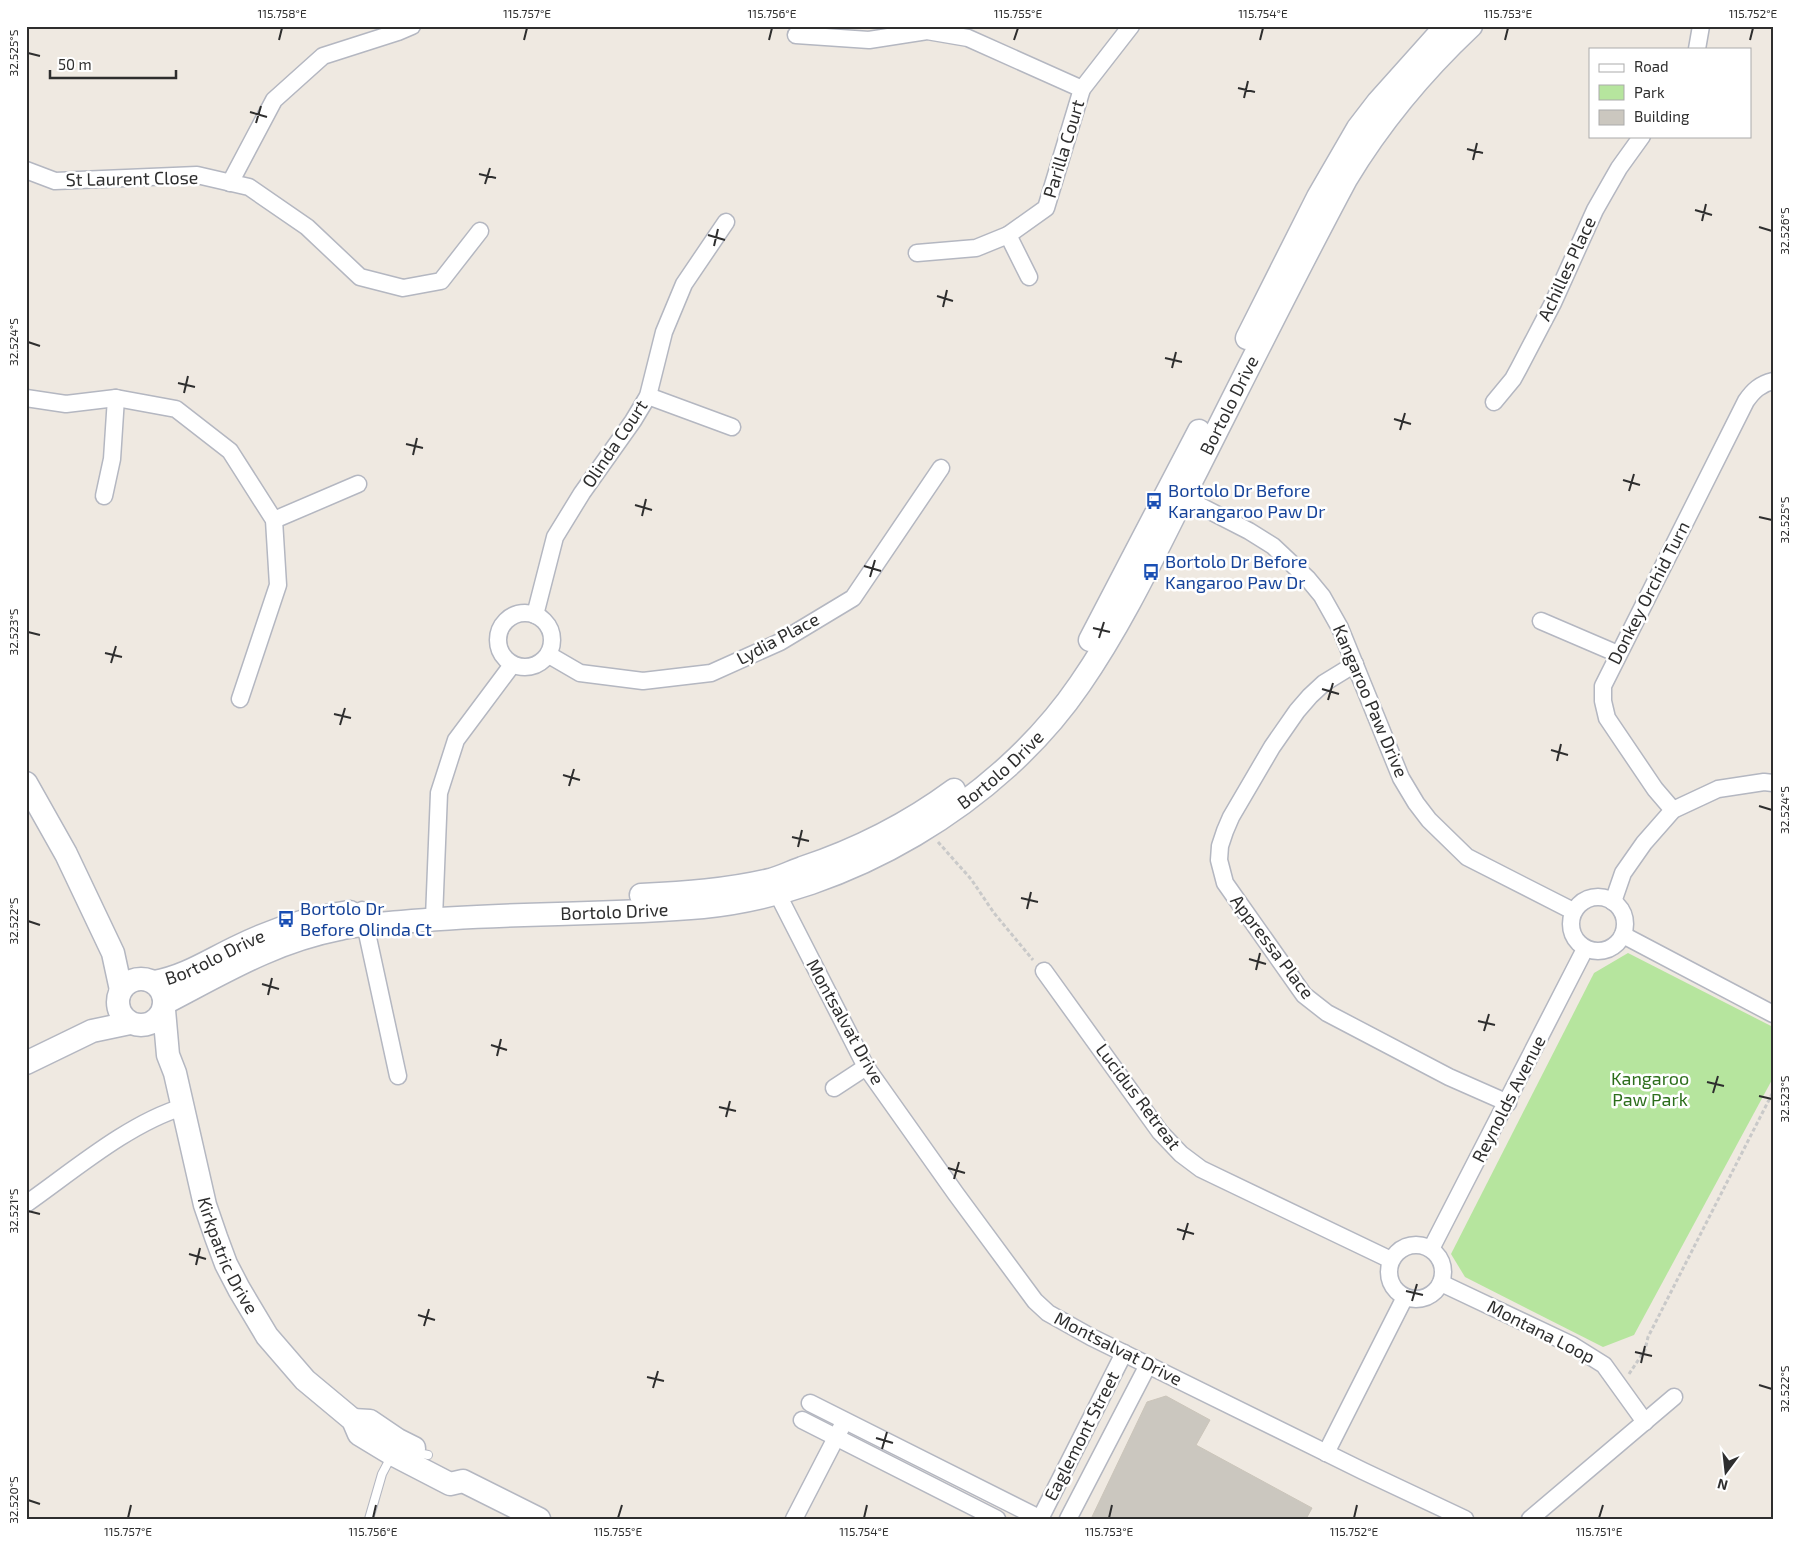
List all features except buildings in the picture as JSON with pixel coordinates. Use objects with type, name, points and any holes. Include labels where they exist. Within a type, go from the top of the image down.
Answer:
[{"type":"street","points":[[230,183],[274,100],[323,56],[412,26]]},
{"type":"street","name":"Parilla Court","points":[[917,254],[976,248],[1008,235],[1046,208],[1082,89],[1131,26]]},
{"type":"street","name":"Bortolo Drive","points":[[1176,493],[1318,197],[1340,157],[1358,128],[1378,102],[1446,26]]},
{"type":"street","name":"Bortolo Drive","points":[[148,980],[180,976],[268,933],[333,914],[364,918],[434,911],[773,886],[818,863],[874,839],[947,796],[996,756],[1049,700],[1089,642],[1176,493],[1332,204],[1364,150],[1388,115],[1470,26]]},
{"type":"street","points":[[1697,48],[1701,26]]},
{"type":"street","points":[[796,34],[869,40],[927,31],[968,38],[1082,89]]},
{"type":"street","name":"Achilles Place","points":[[1494,402],[1519,368],[1553,302],[1595,210],[1611,181],[1641,138]]},
{"type":"street","name":"St Laurent Close","points":[[26,170],[55,181],[197,174],[249,187],[307,227],[360,277],[403,288],[441,281],[480,231]]},
{"type":"street","name":"Olinda Court","points":[[535,615],[555,537],[582,493],[648,396],[664,332],[684,284],[726,222]]},
{"type":"street","points":[[1008,235],[1029,278]]},
{"type":"street","name":"Donkey Orchid Turn","points":[[1673,810],[1655,789],[1607,718],[1602,702],[1604,686],[1618,654],[1746,401],[1752,393],[1764,384],[1773,381]]},
{"type":"street","points":[[648,396],[732,427]]},
{"type":"street","points":[[26,398],[66,404],[116,398],[176,409],[230,451],[274,520],[278,585],[240,699]]},
{"type":"street","points":[[104,496],[112,459],[116,398]]},
{"type":"street","name":"Lydia Place","points":[[549,655],[580,674],[643,681],[711,673],[780,642],[853,598],[941,468]]},
{"type":"street","points":[[274,520],[358,484]]},
{"type":"street","name":"Kangaroo Paw Drive","points":[[1176,493],[1249,531],[1273,546],[1290,560],[1322,596],[1340,628],[1401,778],[1429,820],[1467,857],[1573,911]]},
{"type":"street","points":[[528,613],[535,615],[549,626],[552,636],[552,648],[549,655],[542,662],[527,668],[512,665],[499,649],[498,634],[504,622],[516,615],[528,613]]},
{"type":"street","points":[[1541,621],[1618,654]]},
{"type":"street","name":"Appressa Place","points":[[1355,664],[1324,683],[1310,696],[1272,747],[1231,817],[1225,831],[1220,846],[1219,860],[1225,883],[1304,995],[1328,1013],[1449,1077],[1508,1103]]},
{"type":"street","points":[[434,911],[439,793],[456,740],[512,665]]},
{"type":"street","points":[[26,783],[66,854],[113,953],[120,1012],[168,1055]]},
{"type":"street","points":[[1613,902],[1624,873],[1644,843],[1673,810],[1718,789],[1773,783]]},
{"type":"street","name":"Montsalvat Drive","points":[[773,886],[866,1067],[1035,1301],[1048,1313],[1067,1325],[1326,1453],[1465,1519]]},
{"type":"street","points":[[1601,897],[1613,902],[1622,910],[1625,920],[1625,932],[1616,946],[1600,952],[1585,949],[1576,942],[1571,933],[1570,925],[1573,911],[1588,898],[1601,897]]},
{"type":"street","points":[[364,918],[398,1076]]},
{"type":"street","name":"Bortolo Drive","points":[[164,1007],[215,976],[274,947],[339,929],[364,918]]},
{"type":"street","points":[[1623,935],[1773,1014]]},
{"type":"street","name":"Reynolds Avenue","points":[[1431,1249],[1508,1103],[1585,949]]},
{"type":"street","points":[[26,1062],[92,1030],[132,1024],[142,1025],[155,1021],[164,1007],[162,991],[113,953]]},
{"type":"street","name":"Lucidus Retreat","points":[[1044,971],[1160,1132],[1181,1154],[1202,1169],[1391,1260]]},
{"type":"street","points":[[92,1030],[130,981],[148,980]]},
{"type":"street","name":"Kirkpatric Drive","points":[[164,1007],[168,1055],[175,1074],[205,1205],[226,1264],[239,1290],[267,1336],[305,1380],[352,1420],[359,1434],[392,1454],[450,1484],[463,1482],[539,1519]]},
{"type":"street","points":[[834,1088],[866,1067]]},
{"type":"street","points":[[26,1204],[121,1137],[157,1116],[183,1107]]},
{"type":"street","points":[[1413,1244],[1423,1245],[1431,1249],[1438,1256],[1442,1264],[1443,1274],[1441,1283],[1436,1290],[1422,1299],[1405,1297],[1392,1286],[1388,1277],[1388,1268],[1391,1260],[1396,1252],[1404,1247],[1413,1244]]},
{"type":"street","name":"Montana Loop","points":[[1441,1283],[1572,1345],[1604,1365],[1645,1422]]},
{"type":"street","points":[[1326,1453],[1405,1297]]},
{"type":"street","name":"Eaglemont Street","points":[[1040,1519],[1124,1353]]},
{"type":"street","name":"Eaglemont Street","points":[[1068,1519],[1148,1365]]},
{"type":"street","points":[[1530,1519],[1674,1398]]},
{"type":"street","points":[[810,1403],[1040,1519]]},
{"type":"street","name":"Kirkpatric Drive","points":[[352,1420],[370,1422],[398,1440],[458,1470],[463,1482]]},
{"type":"street","points":[[802,1420],[837,1436],[997,1519]]},
{"type":"street","points":[[794,1519],[845,1421]]},
{"type":"lane","points":[[802,1420],[810,1403]]},
{"type":"lane","points":[[369,1519],[382,1474],[392,1454],[411,1452],[428,1455]]},
{"type":"path","points":[[934,836],[943,849],[971,879],[994,913],[1026,953],[1044,971]]},
{"type":"path","points":[[1620,1388],[1645,1350],[1648,1337],[1773,1092]]},
{"type":"green space","name":"Kangaroo Paw Park","points":[[1628,953],[1773,1027],[1773,1078],[1634,1335],[1603,1347],[1465,1277],[1451,1254],[1594,973]]},
{"type":"place","name":"Bortolo Dr Before Karangaroo Paw Dr","points":[[1154,501]]},
{"type":"place","name":"Bortolo Dr Before Kangaroo Paw Dr","points":[[1151,572]]},
{"type":"place","name":"Bortolo Dr Before Olinda Ct","points":[[286,919]]}]
